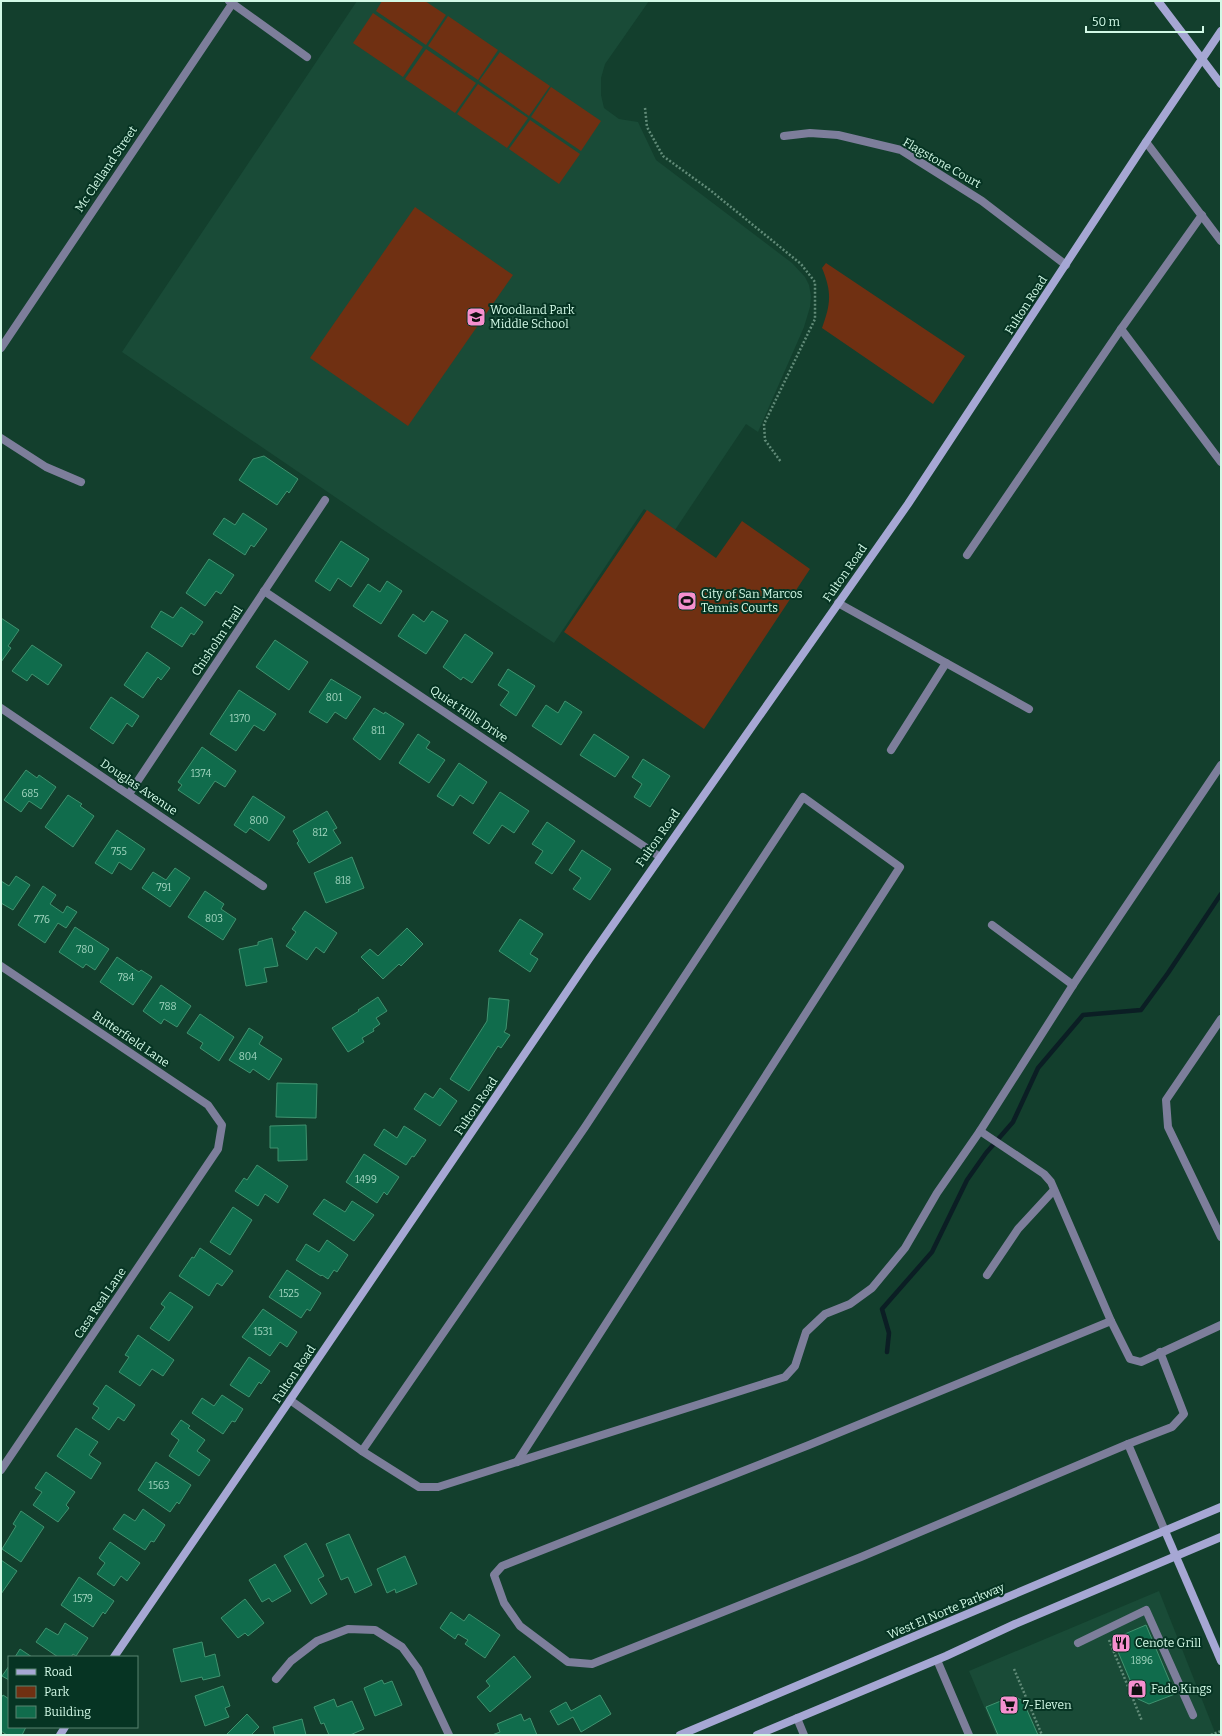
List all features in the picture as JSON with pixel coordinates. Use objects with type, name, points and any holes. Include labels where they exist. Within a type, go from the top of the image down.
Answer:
[{"type":"street","points":[[1158,1],[1221,84]]},
{"type":"street","points":[[230,2],[307,57]]},
{"type":"street","name":"Mc Clelland Street","points":[[1,348],[230,2]]},
{"type":"street","name":"Fulton Road","points":[[115,1656],[589,959],[908,504],[1146,142],[1221,31]]},
{"type":"street","name":"Flagstone Court","points":[[784,136],[810,133],[838,135],[901,150],[982,201],[1066,265]]},
{"type":"street","points":[[1146,142],[1221,241]]},
{"type":"street","points":[[967,555],[1121,329],[1202,215]]},
{"type":"street","points":[[1121,329],[1221,462]]},
{"type":"street","points":[[1,438],[46,467],[81,482]]},
{"type":"street","name":"Chisholm Trail","points":[[129,794],[325,500]]},
{"type":"street","name":"Quiet Hills Drive","points":[[264,591],[660,857]]},
{"type":"street","points":[[838,603],[1029,709]]},
{"type":"street","points":[[891,750],[946,663]]},
{"type":"street","name":"Douglas Avenue","points":[[1,708],[263,886]]},
{"type":"street","points":[[290,1400],[362,1451],[420,1487],[438,1486],[785,1377],[796,1366],[806,1332],[825,1314],[850,1304],[872,1288],[905,1248],[937,1193],[980,1131],[1073,985],[1221,765]]},
{"type":"street","points":[[362,1451],[585,1127],[804,797],[900,868],[517,1462]]},
{"type":"street","points":[[992,925],[1073,985]]},
{"type":"street","name":"Butterfield Lane","points":[[1,966],[208,1105],[222,1125],[218,1149]]},
{"type":"street","points":[[1221,1019],[1166,1100],[1168,1127],[1221,1238]]},
{"type":"street","points":[[980,1131],[1044,1174],[1051,1182],[1111,1321],[1130,1359],[1141,1362],[1221,1325]]},
{"type":"street","name":"Casa Real Lane","points":[[1,1470],[218,1149]]},
{"type":"street","points":[[987,1275],[1018,1229],[1054,1190]]},
{"type":"street","points":[[1111,1321],[809,1445],[502,1566],[494,1575],[504,1603],[520,1626],[568,1662],[592,1664],[861,1557],[1128,1444],[1172,1427],[1184,1414],[1160,1352]]},
{"type":"street","points":[[1128,1444],[1221,1661]]},
{"type":"street","name":"West El Norte Parkway","points":[[680,1735],[1221,1508]]},
{"type":"street","points":[[757,1735],[937,1660],[1015,1624],[1221,1537]]},
{"type":"street","points":[[1078,1643],[1146,1610],[1193,1715]]},
{"type":"street","points":[[276,1679],[292,1661],[317,1641],[348,1629],[375,1630],[402,1647],[418,1669],[450,1735]]},
{"type":"street","points":[[937,1660],[969,1735]]},
{"type":"street","points":[[797,1718],[804,1735]]},
{"type":"path","points":[[645,108],[647,127],[663,156],[710,190],[801,264],[815,282],[815,319],[764,424],[765,440],[781,462]]},
{"type":"path","points":[[1105,1631],[1142,1721]]},
{"type":"path","points":[[1014,1669],[1042,1735]]},
{"type":"path","points":[[1211,1735],[1221,1731]]},
{"type":"shaded area","name":"Woodland Park Middle School","points":[[357,1],[649,1],[605,64],[601,78],[601,95],[604,108],[619,119],[638,122],[656,160],[792,263],[805,277],[809,285],[811,296],[810,307],[804,327],[758,432],[746,424],[675,530],[644,509],[554,643],[385,531],[122,352]]},
{"type":"shaded area","points":[[1159,1591],[1216,1735],[996,1735],[969,1671]]},
{"type":"green space","points":[[382,1],[425,1],[446,15],[426,45],[376,11]]},
{"type":"green space","points":[[373,13],[423,47],[403,77],[353,43]]},
{"type":"green space","points":[[448,16],[498,50],[478,80],[428,46]]},
{"type":"green space","points":[[426,49],[476,83],[455,113],[405,79]]},
{"type":"green space","points":[[500,52],[550,86],[529,116],[479,81]]},
{"type":"green space","points":[[478,84],[528,118],[507,148],[457,114]]},
{"type":"green space","points":[[551,87],[601,121],[581,151],[531,117]]},
{"type":"green space","points":[[530,120],[580,154],[559,184],[509,149]]},
{"type":"green space","points":[[415,207],[513,275],[408,426],[310,358]]},
{"type":"green space","points":[[826,263],[965,356],[933,404],[822,328],[829,305],[829,291],[822,268]]},
{"type":"green space","name":"City of San Marcos Tennis Courts","points":[[647,510],[716,558],[742,521],[810,569],[704,729],[564,632]]},
{"type":"building","points":[[264,456],[298,479],[289,493],[287,491],[277,505],[239,480],[253,459]]},
{"type":"building","points":[[243,513],[267,529],[254,547],[251,545],[245,555],[213,534],[224,518],[235,525]]},
{"type":"building","points":[[341,541],[369,559],[351,587],[338,578],[330,591],[315,581]]},
{"type":"building","points":[[209,559],[234,575],[221,594],[216,591],[205,606],[186,593]]},
{"type":"building","points":[[387,581],[402,591],[381,624],[353,606],[368,584],[380,592]]},
{"type":"building","points":[[181,607],[203,622],[194,635],[191,633],[182,647],[151,627],[161,611],[173,618]]},
{"type":"building","points":[[432,611],[448,621],[426,654],[398,636],[413,614],[424,622]]},
{"type":"building","points":[[1,618],[19,630],[8,646],[11,648],[1,662]]},
{"type":"building","points":[[465,634],[493,653],[472,683],[463,677],[461,680],[443,667]]},
{"type":"building","points":[[275,640],[308,662],[289,690],[256,667]]},
{"type":"building","points":[[32,645],[62,665],[48,685],[32,674],[27,681],[12,671]]},
{"type":"building","points":[[147,652],[170,668],[161,680],[158,677],[143,698],[124,685]]},
{"type":"building","points":[[508,669],[535,686],[516,716],[500,705],[509,692],[498,685]]},
{"type":"building","points":[[331,679],[361,697],[346,719],[335,712],[327,723],[309,712]]},
{"type":"building","points":[[239,690],[276,714],[264,731],[254,725],[236,751],[210,734]]},
{"type":"building","points":[[111,697],[139,716],[132,727],[127,723],[113,744],[90,728]]},
{"type":"building","points":[[565,701],[582,712],[561,745],[532,726],[546,705],[558,713]]},
{"type":"building","points":[[374,708],[384,714],[385,712],[404,724],[380,760],[353,739]]},
{"type":"building","points":[[418,734],[430,742],[426,748],[445,760],[429,783],[399,763]]},
{"type":"building","points":[[594,734],[629,757],[615,777],[580,755]]},
{"type":"building","points":[[202,747],[236,771],[225,787],[215,781],[199,804],[178,790],[182,785],[178,782]]},
{"type":"building","points":[[643,759],[670,776],[650,807],[634,797],[642,784],[632,777]]},
{"type":"building","points":[[459,763],[487,782],[473,804],[460,795],[453,806],[437,796]]},
{"type":"building","points":[[26,770],[37,778],[39,775],[56,787],[41,809],[29,801],[21,812],[4,800]]},
{"type":"building","points":[[500,792],[529,811],[514,833],[502,825],[489,844],[473,833]]},
{"type":"building","points":[[68,795],[82,804],[80,806],[94,816],[73,847],[45,827]]},
{"type":"building","points":[[253,796],[285,817],[269,841],[250,828],[246,833],[234,825]]},
{"type":"building","points":[[327,811],[337,828],[333,830],[341,843],[309,863],[297,843],[299,841],[293,831]]},
{"type":"building","points":[[547,822],[575,841],[552,874],[535,863],[543,851],[532,844]]},
{"type":"building","points":[[117,830],[145,849],[131,870],[119,862],[112,874],[95,863]]},
{"type":"building","points":[[582,850],[611,869],[590,900],[573,889],[581,878],[569,870]]},
{"type":"building","points":[[352,857],[364,888],[326,903],[314,873]]},
{"type":"building","points":[[175,868],[190,878],[170,907],[142,888],[153,872],[166,880]]},
{"type":"building","points":[[16,876],[30,885],[13,910],[1,903],[1,881],[9,886]]},
{"type":"building","points":[[43,886],[56,895],[50,904],[63,913],[67,906],[77,912],[66,928],[58,923],[45,943],[18,925]]},
{"type":"building","points":[[205,891],[224,904],[221,909],[236,919],[223,940],[188,917]]},
{"type":"building","points":[[305,911],[337,933],[324,953],[316,947],[307,960],[286,946],[296,932],[292,929]]},
{"type":"building","points":[[520,919],[543,934],[530,954],[538,959],[530,972],[499,951]]},
{"type":"building","points":[[75,927],[109,949],[95,970],[86,964],[83,968],[59,952]]},
{"type":"building","points":[[407,928],[423,944],[401,966],[399,964],[383,979],[361,957],[370,949],[378,956]]},
{"type":"building","points":[[272,938],[278,966],[264,968],[267,982],[246,986],[239,949],[258,945],[258,942]]},
{"type":"building","points":[[117,957],[139,972],[141,970],[152,977],[133,1005],[100,982]]},
{"type":"building","points":[[161,985],[191,1006],[177,1027],[164,1019],[161,1024],[143,1011]]},
{"type":"building","points":[[378,997],[387,1011],[376,1018],[380,1024],[373,1029],[374,1031],[362,1038],[364,1042],[348,1052],[332,1028]]},
{"type":"building","points":[[489,998],[509,1000],[506,1029],[504,1032],[510,1035],[501,1048],[498,1046],[469,1091],[450,1079],[487,1021]]},
{"type":"building","points":[[200,1014],[234,1037],[219,1061],[200,1048],[203,1043],[187,1033]]},
{"type":"building","points":[[249,1028],[263,1037],[259,1044],[282,1059],[269,1080],[253,1069],[250,1073],[229,1060]]},
{"type":"building","points":[[277,1083],[317,1084],[316,1118],[276,1117]]},
{"type":"building","points":[[440,1088],[457,1101],[440,1126],[414,1109],[425,1093],[433,1098]]},
{"type":"building","points":[[306,1125],[307,1160],[278,1161],[278,1148],[270,1148],[270,1126]]},
{"type":"building","points":[[404,1126],[426,1140],[414,1157],[412,1156],[406,1165],[374,1145],[384,1129],[397,1138]]},
{"type":"building","points":[[364,1154],[399,1177],[387,1195],[384,1192],[377,1203],[346,1182]]},
{"type":"building","points":[[257,1165],[288,1186],[278,1203],[265,1194],[258,1206],[235,1191],[244,1178],[247,1180]]},
{"type":"building","points":[[324,1199],[345,1212],[352,1201],[374,1215],[354,1241],[313,1214]]},
{"type":"building","points":[[233,1207],[252,1220],[230,1255],[210,1242]]},
{"type":"building","points":[[327,1240],[348,1255],[337,1272],[334,1270],[328,1279],[296,1260],[306,1244],[319,1252]]},
{"type":"building","points":[[200,1248],[233,1271],[222,1286],[217,1283],[209,1296],[179,1276]]},
{"type":"building","points":[[287,1270],[321,1293],[310,1311],[307,1309],[301,1318],[269,1297]]},
{"type":"building","points":[[170,1292],[193,1307],[169,1341],[150,1328],[165,1307],[161,1304]]},
{"type":"building","points":[[263,1309],[297,1332],[287,1347],[280,1342],[270,1356],[242,1337]]},
{"type":"building","points":[[138,1335],[174,1360],[163,1376],[152,1369],[140,1386],[119,1372],[129,1357],[125,1355]]},
{"type":"building","points":[[249,1357],[270,1371],[261,1384],[259,1382],[249,1397],[230,1385]]},
{"type":"building","points":[[106,1385],[135,1405],[124,1421],[118,1417],[109,1430],[92,1418],[99,1408],[93,1404]]},
{"type":"building","points":[[222,1395],[243,1409],[235,1422],[232,1421],[223,1434],[192,1413],[202,1398],[214,1406]]},
{"type":"building","points":[[181,1420],[190,1426],[188,1428],[205,1440],[197,1451],[210,1460],[199,1476],[169,1456],[179,1440],[171,1434]]},
{"type":"building","points":[[76,1428],[98,1442],[89,1455],[101,1463],[91,1479],[57,1456]]},
{"type":"building","points":[[156,1462],[191,1485],[179,1504],[177,1502],[170,1512],[138,1490]]},
{"type":"building","points":[[46,1472],[75,1492],[66,1505],[69,1508],[58,1522],[33,1505],[42,1492],[35,1488]]},
{"type":"building","points":[[143,1509],[165,1525],[154,1542],[151,1541],[145,1550],[113,1529],[124,1514],[135,1521]]},
{"type":"building","points":[[21,1511],[44,1527],[21,1562],[2,1549],[16,1526],[13,1524]]},
{"type":"building","points":[[349,1534],[372,1585],[355,1593],[348,1577],[341,1580],[326,1544]]},
{"type":"building","points":[[110,1542],[140,1563],[127,1581],[121,1576],[114,1586],[97,1574],[105,1563],[99,1558]]},
{"type":"building","points":[[306,1543],[324,1576],[318,1579],[327,1594],[311,1604],[284,1556]]},
{"type":"building","points":[[405,1556],[417,1584],[396,1593],[395,1589],[387,1593],[377,1569]]},
{"type":"building","points":[[1,1560],[17,1571],[1,1594]]},
{"type":"building","points":[[275,1564],[291,1591],[272,1602],[269,1598],[262,1602],[249,1580]]},
{"type":"building","points":[[79,1577],[114,1601],[105,1614],[103,1612],[93,1627],[61,1605]]},
{"type":"building","points":[[245,1599],[264,1623],[248,1636],[245,1633],[238,1638],[221,1618]]},
{"type":"building","points":[[451,1612],[464,1621],[469,1614],[500,1635],[485,1658],[465,1644],[468,1640],[458,1634],[455,1639],[440,1628]]},
{"type":"building","points":[[65,1623],[88,1638],[76,1656],[73,1654],[72,1656],[57,1656],[36,1642],[46,1628],[58,1635]]},
{"type":"building","points":[[1146,1625],[1175,1694],[1149,1704],[1138,1699],[1116,1647],[1120,1636]]},
{"type":"building","points":[[202,1642],[205,1657],[215,1654],[220,1676],[203,1680],[202,1677],[181,1682],[173,1649]]},
{"type":"building","points":[[20,1649],[30,1656],[16,1656]]},
{"type":"building","points":[[514,1656],[531,1677],[490,1712],[477,1697],[490,1686],[486,1681]]},
{"type":"building","points":[[8,1667],[8,1679],[2,1676]]},
{"type":"building","points":[[382,1680],[384,1684],[392,1681],[402,1705],[375,1716],[364,1688]]},
{"type":"building","points":[[223,1686],[230,1706],[225,1708],[229,1717],[205,1726],[195,1696]]},
{"type":"building","points":[[3,1695],[8,1698],[8,1728],[26,1728],[22,1735],[7,1735],[1,1731],[1,1698]]},
{"type":"building","points":[[600,1695],[611,1714],[581,1732],[573,1717],[558,1725],[550,1711],[566,1702],[571,1711]]},
{"type":"building","points":[[1013,1696],[1023,1701],[1038,1735],[998,1735],[986,1707]]},
{"type":"building","points":[[334,1699],[337,1707],[352,1701],[364,1729],[350,1735],[329,1735],[324,1723],[321,1724],[314,1707]]},
{"type":"building","points":[[247,1714],[259,1727],[251,1735],[226,1735]]},
{"type":"building","points":[[521,1714],[524,1721],[530,1718],[537,1735],[492,1735],[500,1732],[497,1724]]},
{"type":"building","points":[[302,1719],[306,1735],[275,1735],[273,1727]]},
{"type":"waterway","points":[[887,1352],[889,1333],[882,1309],[932,1252],[967,1180],[986,1153],[1013,1122],[1038,1068],[1083,1015],[1141,1010],[1168,973],[1221,894]]},
{"type":"place","name":"Woodland Park Middle School","points":[[476,317]]},
{"type":"place","name":"City of San Marcos Tennis Courts","points":[[687,601]]},
{"type":"place","name":"Cenote Grill","points":[[1121,1643]]},
{"type":"place","name":"Fade Kings","points":[[1137,1689]]},
{"type":"place","name":"7-Eleven","points":[[1009,1705]]}]
